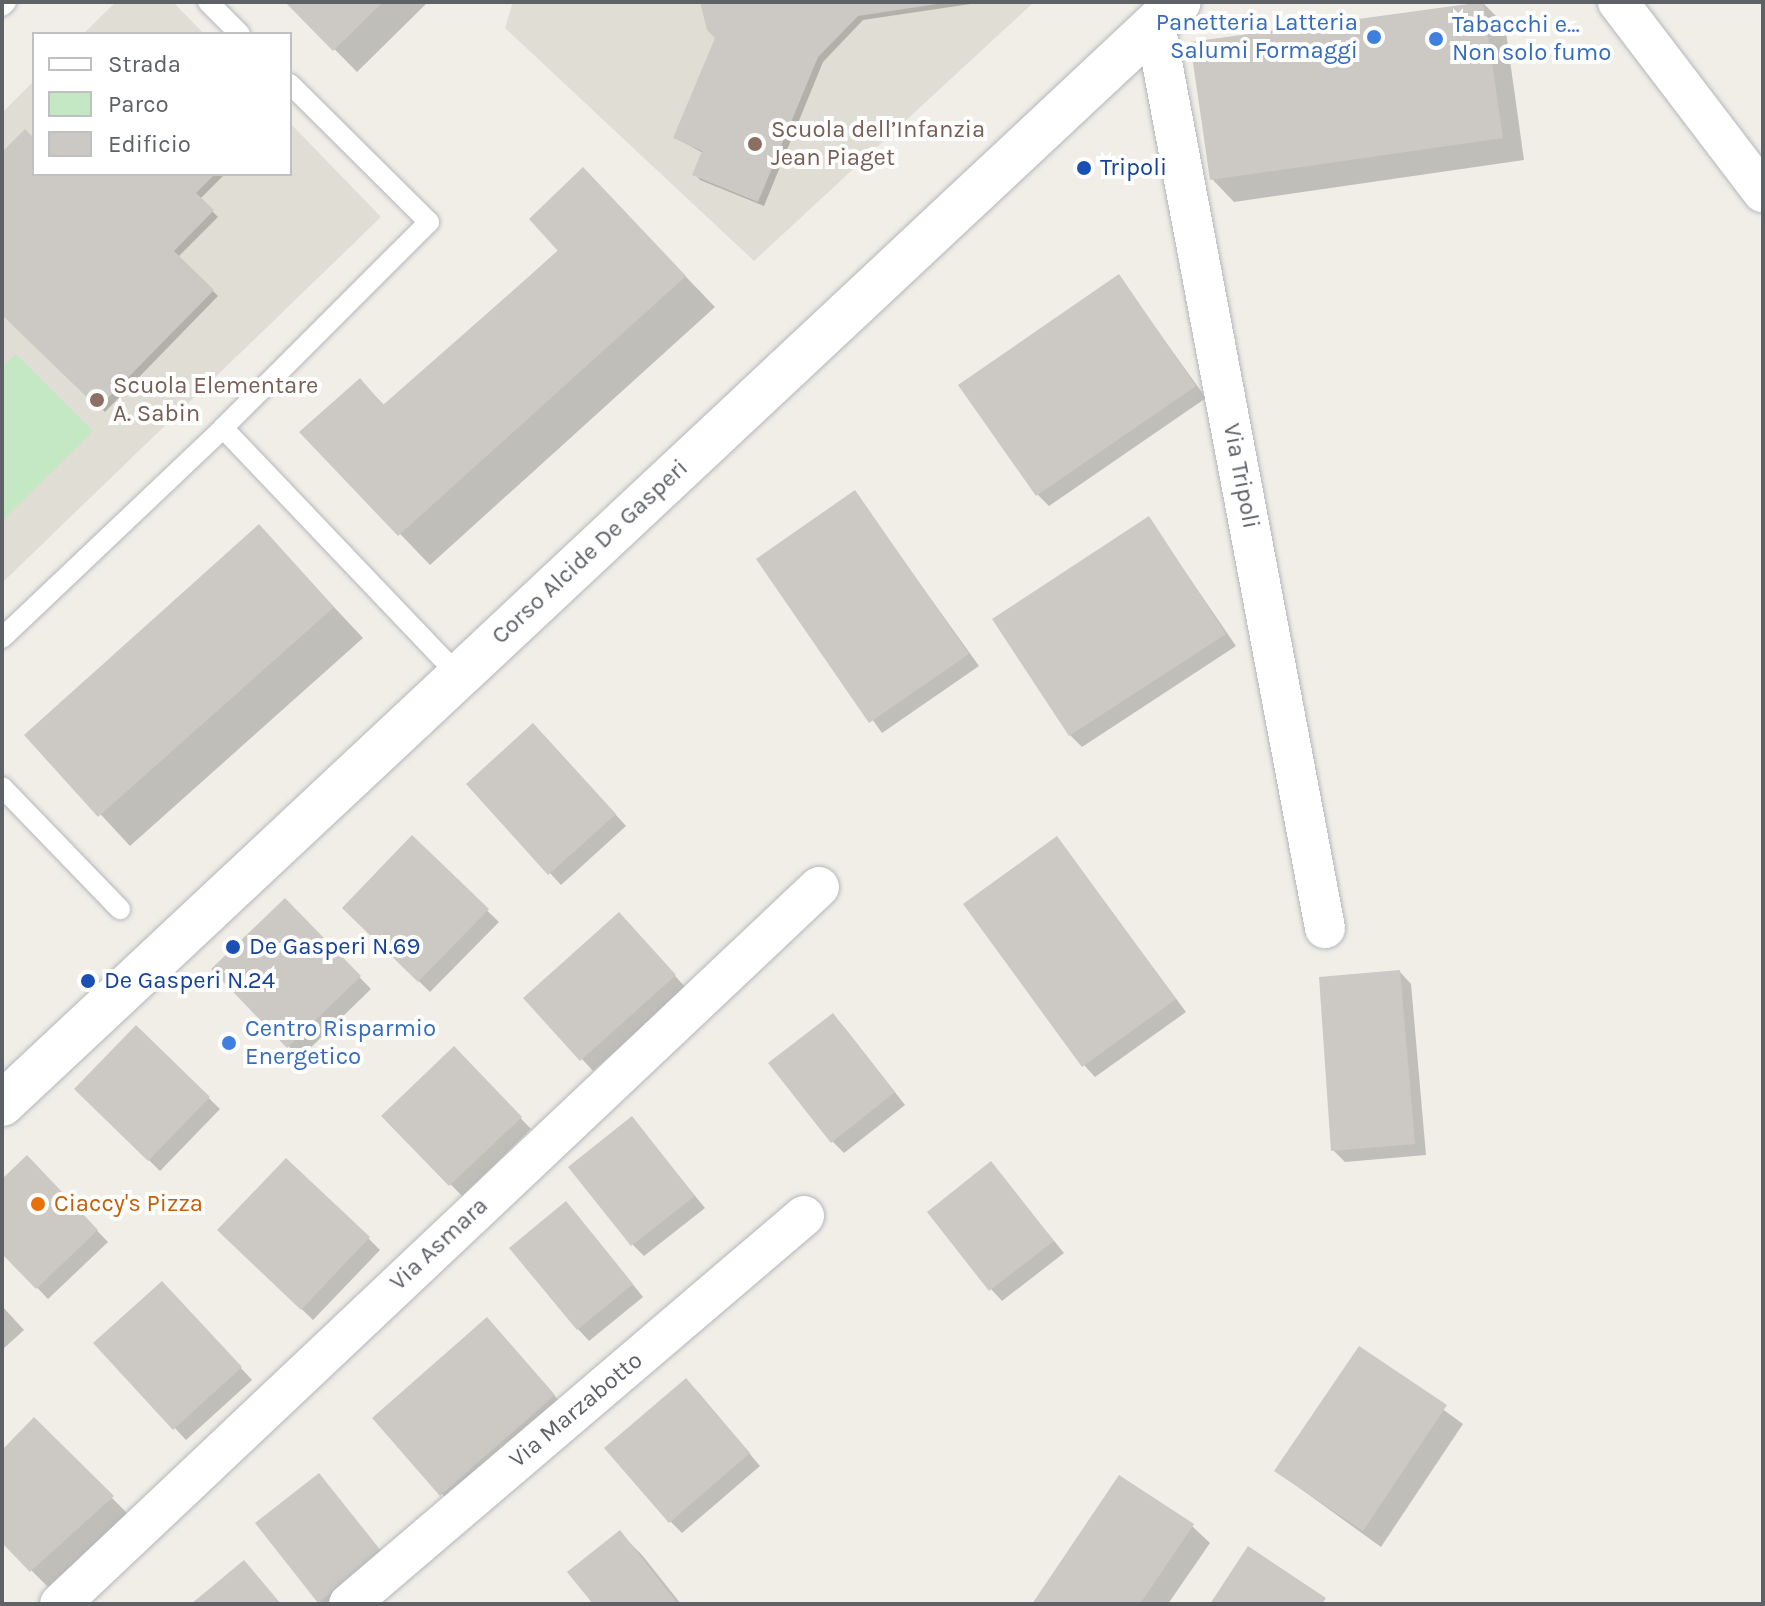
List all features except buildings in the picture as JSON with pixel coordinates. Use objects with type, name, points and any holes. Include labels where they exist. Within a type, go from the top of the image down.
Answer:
[{"type":"street","points":[[1618,2],[1763,192]]},
{"type":"street","name":"Corso Alcide De Gasperi","points":[[2,1104],[1167,14]]},
{"type":"street","name":"Via Tripoli","points":[[1167,14],[1325,928]]},
{"type":"street","name":"Via Asmara","points":[[60,1604],[819,887]]},
{"type":"street","name":"Via Marzabotto","points":[[349,1604],[804,1216]]},
{"type":"lane","points":[[208,2],[238,32]]},
{"type":"lane","points":[[2,638],[223,428],[429,222],[292,86]]},
{"type":"lane","points":[[223,428],[459,676]]},
{"type":"lane","points":[[2,787],[120,909]]},
{"type":"shaded area","points":[[116,2],[173,2],[202,32],[85,32]]},
{"type":"shaded area","name":"Scuola dell’Infanzia Jean Piaget","points":[[513,2],[1034,2],[754,261],[505,28]]},
{"type":"shaded area","name":"Scuola Elementare A. Sabin","points":[[32,83],[32,176],[292,176],[292,125],[381,217],[2,583],[2,113]]},
{"type":"green space","points":[[16,354],[93,431],[2,521],[2,367]]},
{"type":"place","name":"Panetteria Latteria Salumi Formaggi","points":[[1374,37]]},
{"type":"place","name":"Tabacchi e... Non solo fumo","points":[[1436,39]]},
{"type":"place","name":"Scuola dell’Infanzia Jean Piaget","points":[[755,144]]},
{"type":"place","name":"Tripoli","points":[[1084,168]]},
{"type":"place","name":"Scuola Elementare A. Sabin","points":[[97,400]]},
{"type":"place","name":"De Gasperi N.69","points":[[233,947]]},
{"type":"place","name":"De Gasperi N.24","points":[[88,981]]},
{"type":"place","name":"Centro Risparmio Energetico","points":[[229,1043]]},
{"type":"place","name":"Ciaccy's Pizza","points":[[38,1204]]}]
